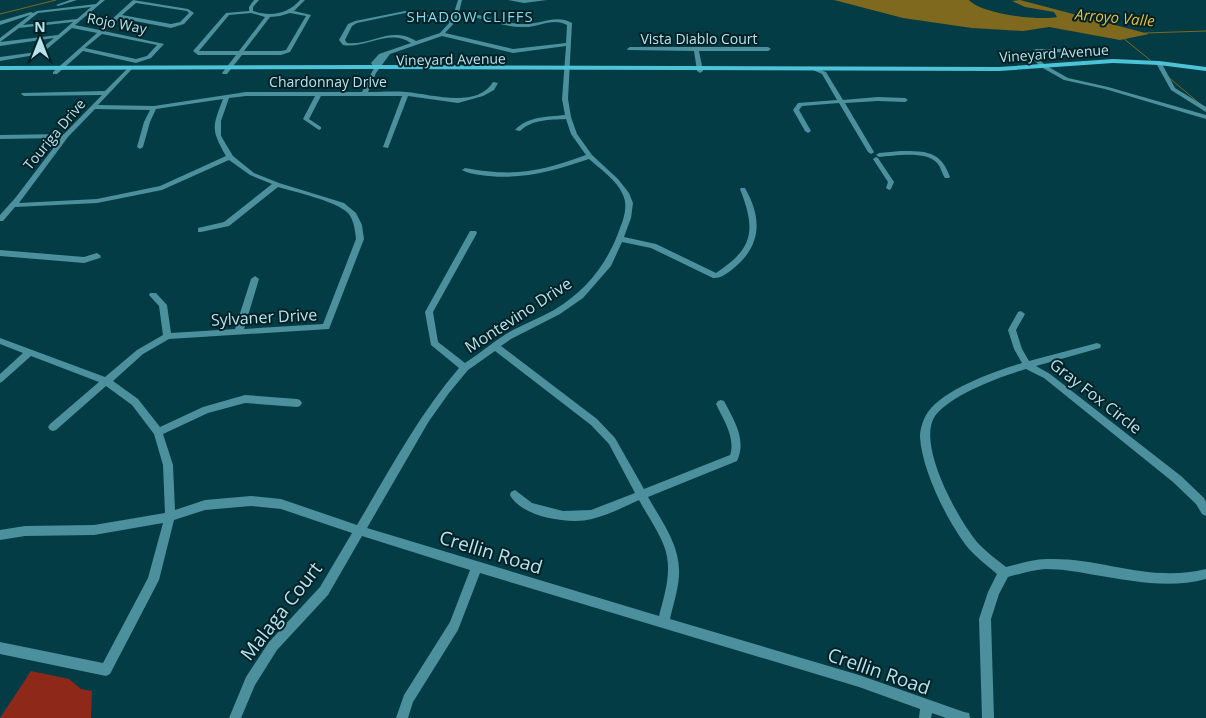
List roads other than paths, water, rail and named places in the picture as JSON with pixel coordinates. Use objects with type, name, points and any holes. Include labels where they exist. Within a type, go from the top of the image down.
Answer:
[{"type":"street","points":[[0,23],[75,0]]},
{"type":"street","points":[[0,59],[40,53],[103,0]]},
{"type":"street","points":[[55,73],[136,0],[192,13],[182,23],[171,26],[119,16]]},
{"type":"street","points":[[251,12],[251,7],[257,0]]},
{"type":"street","points":[[291,12],[302,0]]},
{"type":"street","points":[[364,94],[374,70],[382,63],[388,53],[442,34],[454,21],[460,0]]},
{"type":"street","points":[[510,0],[524,2],[545,0]]},
{"type":"street","points":[[0,40],[37,12],[97,4]]},
{"type":"street","points":[[251,12],[268,16],[291,12],[309,15],[288,51],[281,53],[198,53],[196,51],[228,14],[251,12]]},
{"type":"street","points":[[416,44],[410,39],[395,36],[352,45],[345,44],[342,40],[350,25],[355,22],[399,12],[411,12],[454,21]]},
{"type":"street","name":"Montevino Drive","points":[[361,530],[426,418],[446,390],[466,368],[495,346],[508,337],[557,312],[580,296],[608,264],[620,239],[627,218],[629,203],[626,194],[616,180],[590,156],[574,134],[568,117],[565,99],[570,24],[563,20],[518,25],[479,15],[456,12]]},
{"type":"street","points":[[227,70],[268,16]]},
{"type":"street","points":[[17,27],[79,20]]},
{"type":"street","name":"Rojo Way","points":[[71,26],[160,44],[149,58],[136,61],[81,49]]},
{"type":"street","points":[[442,34],[513,51],[569,44]]},
{"type":"street","points":[[0,44],[59,36]]},
{"type":"street","name":"Vista Diablo Court","points":[[630,49],[768,49]]},
{"type":"street","points":[[696,49],[699,70]]},
{"type":"street","points":[[1064,50],[1036,51],[1032,56],[1044,66],[1066,79],[1106,88],[1206,117]]},
{"type":"street","name":"Vineyard Avenue","points":[[0,68],[127,70],[567,69],[816,71],[999,69],[1112,62],[1159,63],[1206,69]]},
{"type":"street","points":[[1159,63],[1174,89],[1206,110]]},
{"type":"street","name":"Vineyard Avenue","points":[[816,71],[824,73],[898,71],[902,69]]},
{"type":"street","name":"Vineyard Avenue","points":[[0,72],[55,73],[127,70]]},
{"type":"street","name":"Touriga Drive","points":[[0,219],[66,136],[127,70]]},
{"type":"street","points":[[816,71],[822,82],[831,87]]},
{"type":"street","points":[[824,73],[871,152],[877,157],[891,182],[889,188]]},
{"type":"street","name":"Chardonnay Drive","points":[[93,107],[154,108],[246,94],[406,94],[458,102],[481,95],[496,83]]},
{"type":"street","points":[[24,94],[106,93]]},
{"type":"street","points":[[188,94],[188,103]]},
{"type":"street","points":[[319,94],[306,119],[319,128]]},
{"type":"street","points":[[386,146],[406,94]]},
{"type":"street","name":"Sylvaner Drive","points":[[53,427],[140,352],[167,336],[326,327],[360,238],[358,225],[352,213],[342,205],[252,174],[230,157],[218,136],[218,121],[227,96]]},
{"type":"street","points":[[808,131],[796,110],[797,106],[805,103],[878,99],[905,100]]},
{"type":"street","points":[[140,147],[147,122],[154,108]]},
{"type":"street","points":[[518,130],[523,124],[531,120],[568,117]]},
{"type":"street","points":[[0,137],[66,136]]},
{"type":"street","points":[[877,157],[920,154],[932,156],[939,161],[947,177]]},
{"type":"street","points":[[465,170],[481,174],[518,176],[538,173],[590,156]]},
{"type":"street","points":[[13,205],[97,201],[162,188],[230,157]]},
{"type":"street","points":[[201,230],[226,224],[277,184]]},
{"type":"street","points":[[620,239],[653,246],[716,276],[742,258],[749,248],[755,233],[752,202],[743,188]]},
{"type":"street","points":[[466,368],[434,343],[429,312],[473,233]]},
{"type":"street","points":[[0,253],[84,260],[97,256]]},
{"type":"street","points":[[239,331],[255,279]]},
{"type":"street","points":[[153,295],[163,305],[167,336]]},
{"type":"street","points":[[1021,314],[1012,330],[1018,349],[1027,365],[1097,346]]},
{"type":"street","points":[[0,341],[106,381],[135,402],[158,432],[168,465],[170,517],[153,580],[106,670],[0,648]]},
{"type":"street","points":[[495,346],[594,422],[612,441],[669,544],[674,562],[674,582],[663,622]]},
{"type":"street","points":[[0,379],[29,353]]},
{"type":"street","name":"Gray Fox Circle","points":[[1004,573],[973,545],[954,516],[931,462],[924,436],[931,415],[944,401],[1007,370],[1027,365],[1047,376],[1177,479],[1200,501],[1206,511]]},
{"type":"street","points":[[158,432],[206,410],[245,399],[297,403]]},
{"type":"street","points":[[516,495],[528,507],[563,516],[591,515],[734,458],[737,453],[736,442],[721,404]]},
{"type":"street","name":"Crellin Road","points":[[0,535],[25,530],[94,530],[170,517],[205,505],[251,501],[281,504],[393,542],[859,681],[926,712],[964,718]]},
{"type":"street","name":"Malaga Court","points":[[235,718],[250,681],[273,646],[324,591],[361,530]]},
{"type":"street","points":[[988,718],[985,619],[994,592],[1004,573],[1037,565],[1054,564],[1148,578],[1173,579],[1206,574]]},
{"type":"street","points":[[402,718],[408,699],[454,626],[476,566]]},
{"type":"waterway","name":"Arroyo Valle","points":[[0,14],[56,0]]},
{"type":"waterway","name":"Arroyo Valle","points":[[1145,33],[1206,31]]},
{"type":"waterway","points":[[1123,38],[1150,60]]},
{"type":"waterway","points":[[1167,76],[1206,109]]},
{"type":"district","name":"SHADOW CLIFFS","points":[[470,16]]}]
